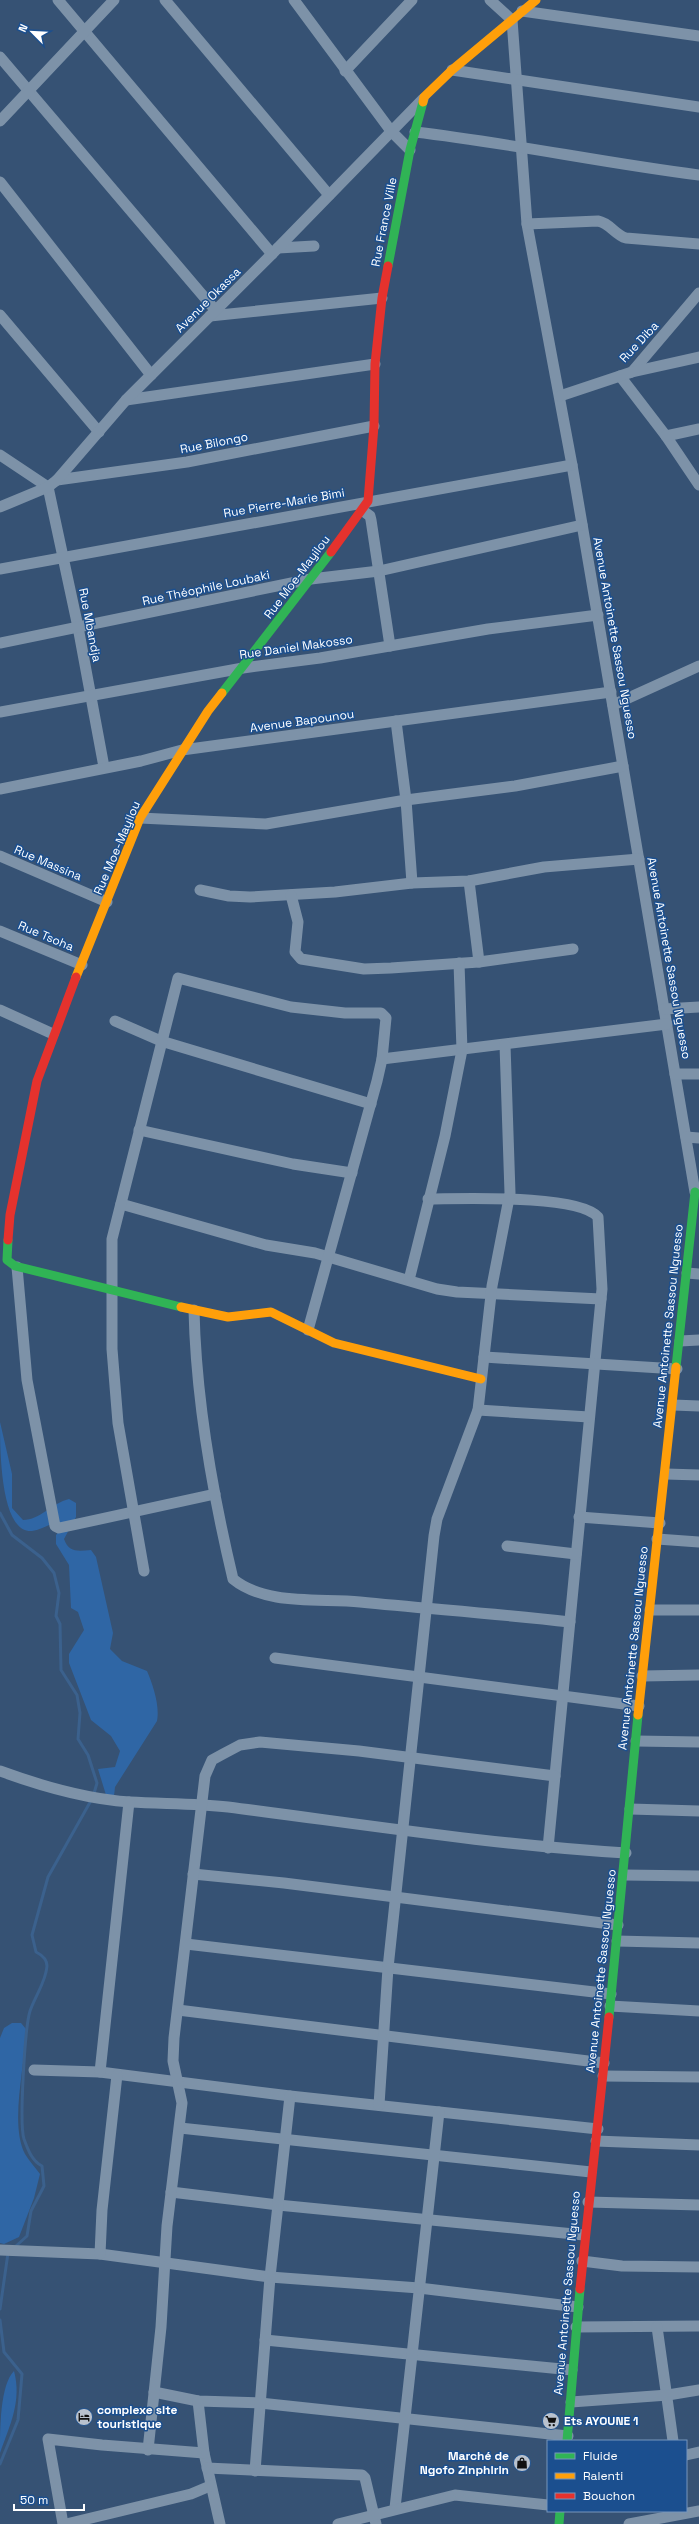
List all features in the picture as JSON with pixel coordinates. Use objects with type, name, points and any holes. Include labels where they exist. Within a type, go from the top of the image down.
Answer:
[{"type":"street","points":[[58,0],[275,251],[314,246]]},
{"type":"street","points":[[0,122],[114,0]]},
{"type":"street","points":[[165,0],[329,195]]},
{"type":"street","points":[[345,71],[412,0]]},
{"type":"street","points":[[490,0],[512,20]]},
{"type":"street","points":[[424,97],[452,70],[522,10],[536,0]]},
{"type":"street","points":[[299,2],[345,71],[391,131],[410,150]]},
{"type":"street","points":[[522,10],[699,36]]},
{"type":"street","name":"Avenue Antoinette Sassou Nguesso","points":[[512,20],[527,224],[572,465],[696,1198],[642,1676],[624,1875],[598,2129],[591,2172],[584,2236],[572,2370],[568,2438]]},
{"type":"street","points":[[0,57],[30,91],[213,313],[382,298]]},
{"type":"street","points":[[452,70],[699,107]]},
{"type":"street","name":"Avenue Okassa","points":[[0,507],[48,487],[57,480],[126,400],[275,251],[424,97]]},
{"type":"street","name":"Rue France Ville","points":[[368,501],[374,426],[375,364],[382,298],[410,150],[424,97]]},
{"type":"street","points":[[415,132],[522,147],[619,165],[699,175]]},
{"type":"street","points":[[0,182],[151,375]]},
{"type":"street","points":[[527,224],[598,221],[604,222],[620,236],[626,238],[699,244]]},
{"type":"street","name":"Rue Diba","points":[[560,396],[632,372],[699,293]]},
{"type":"street","points":[[0,315],[99,432]]},
{"type":"street","points":[[632,372],[699,358]]},
{"type":"street","points":[[126,400],[375,364]]},
{"type":"street","points":[[620,376],[666,436],[699,485]]},
{"type":"street","name":"Rue Bilongo","points":[[57,480],[187,462],[374,426]]},
{"type":"street","points":[[666,436],[699,430]]},
{"type":"street","points":[[0,455],[48,487]]},
{"type":"street","name":"Rue Pierre-Marie Bimi","points":[[0,569],[64,556],[572,465]]},
{"type":"street","name":"Rue Mbandja","points":[[48,487],[78,626],[104,768]]},
{"type":"street","name":"Rue Moe-Mayilou","points":[[17,1267],[7,1260],[10,1215],[37,1081],[53,1034],[140,818],[208,711],[311,579],[368,501]]},
{"type":"street","points":[[362,510],[370,516],[390,646]]},
{"type":"street","name":"Rue Théophile Loubaki","points":[[0,643],[311,579],[379,571],[582,525]]},
{"type":"street","name":"Rue Daniel Makosso","points":[[0,712],[243,668],[320,658],[488,629],[598,615]]},
{"type":"street","points":[[613,705],[699,666]]},
{"type":"street","name":"Avenue Bapounou","points":[[0,789],[104,768],[182,750],[611,692]]},
{"type":"street","points":[[396,721],[406,800],[412,883]]},
{"type":"street","points":[[140,818],[266,824],[406,800],[514,786],[623,766]]},
{"type":"street","name":"Rue Massina","points":[[0,856],[107,902]]},
{"type":"street","points":[[200,890],[229,896],[290,895],[335,892],[412,883],[469,881],[544,867],[639,859]]},
{"type":"street","points":[[469,881],[479,962]]},
{"type":"street","points":[[290,895],[298,922],[295,952],[301,960],[364,969],[479,962],[573,949]]},
{"type":"street","name":"Rue Tsoha","points":[[0,931],[82,965]]},
{"type":"street","points":[[409,1280],[445,1136],[462,1050],[459,963]]},
{"type":"street","points":[[144,1571],[118,1423],[112,1349],[110,1289],[112,1239],[178,978],[291,1007],[345,1013],[383,1014],[386,1018],[382,1059],[371,1104],[330,1257],[308,1330]]},
{"type":"street","points":[[664,1009],[699,1007]]},
{"type":"street","points":[[0,1010],[53,1034]]},
{"type":"street","points":[[115,1021],[161,1041],[371,1104]]},
{"type":"street","points":[[382,1059],[667,1024]]},
{"type":"street","points":[[379,2105],[388,1968],[421,1677],[426,1609],[437,1519],[478,1410],[491,1294],[509,1199],[508,1106],[505,1044]]},
{"type":"street","points":[[675,1074],[699,1074]]},
{"type":"street","points":[[139,1130],[292,1164],[352,1173]]},
{"type":"street","points":[[686,1137],[699,1138]]},
{"type":"street","points":[[428,1200],[539,1200],[594,1213],[598,1217],[601,1244],[601,1299],[548,1848]]},
{"type":"street","points":[[121,1204],[266,1245],[330,1257],[457,1292],[601,1299]]},
{"type":"street","points":[[215,1494],[133,1510],[58,1528],[55,1526],[27,1380],[17,1267],[228,1317],[271,1312],[334,1343],[377,1356],[481,1379]]},
{"type":"street","points":[[687,1273],[699,1274]]},
{"type":"street","points":[[194,1310],[196,1368],[215,1494],[233,1580],[242,1586],[287,1598],[336,1600],[570,1622]]},
{"type":"street","points":[[680,1341],[699,1340]]},
{"type":"street","points":[[484,1356],[677,1369]]},
{"type":"street","points":[[673,1405],[699,1406]]},
{"type":"street","points":[[478,1410],[589,1417]]},
{"type":"street","points":[[666,1474],[699,1475]]},
{"type":"street","points":[[579,1516],[660,1523]]},
{"type":"street","points":[[657,1539],[699,1542]]},
{"type":"street","points":[[507,1546],[576,1554]]},
{"type":"street","points":[[650,1610],[699,1610]]},
{"type":"street","points":[[275,1658],[639,1706]]},
{"type":"street","points":[[642,1676],[699,1675]]},
{"type":"street","points":[[636,1741],[699,1742]]},
{"type":"street","points":[[148,2450],[171,2192],[182,2103],[173,2061],[205,1776],[212,1760],[240,1744],[260,1742],[411,1758],[555,1776]]},
{"type":"street","points":[[0,1771],[45,1786],[93,1797],[129,1802],[203,1804],[548,1848],[626,1853]]},
{"type":"street","points":[[100,2072],[129,1802]]},
{"type":"street","points":[[630,1809],[699,1811]]},
{"type":"street","points":[[193,1874],[300,1885],[618,1925]]},
{"type":"street","points":[[624,1875],[699,1876]]},
{"type":"street","points":[[617,1941],[699,1943]]},
{"type":"street","points":[[186,1944],[611,1994]]},
{"type":"street","points":[[610,2006],[699,2011]]},
{"type":"street","points":[[178,2010],[604,2063]]},
{"type":"street","points":[[34,2070],[100,2072],[117,2075],[177,2080],[290,2096],[598,2129]]},
{"type":"street","points":[[100,2254],[102,2210],[117,2075]]},
{"type":"street","points":[[603,2076],[699,2077]]},
{"type":"street","points":[[255,2471],[270,2277],[290,2096]]},
{"type":"street","points":[[395,2508],[414,2355],[419,2288],[438,2112]]},
{"type":"street","points":[[180,2128],[433,2153],[591,2172]]},
{"type":"street","points":[[596,2141],[699,2145]]},
{"type":"street","points":[[171,2192],[427,2221],[584,2236]]},
{"type":"street","points":[[588,2202],[699,2205]]},
{"type":"street","points":[[0,2250],[100,2254],[165,2261],[270,2277],[419,2288],[578,2307]]},
{"type":"street","points":[[582,2260],[622,2266],[699,2267]]},
{"type":"street","points":[[576,2327],[699,2326]]},
{"type":"street","points":[[657,2327],[668,2395],[673,2440]]},
{"type":"street","points":[[265,2340],[572,2370]]},
{"type":"street","points":[[571,2402],[668,2395],[699,2390]]},
{"type":"street","points":[[154,2392],[198,2401],[260,2403],[405,2418],[568,2438]]},
{"type":"street","points":[[198,2401],[204,2453],[210,2486],[220,2524]]},
{"type":"street","points":[[62,2524],[48,2438],[148,2450],[204,2453]]},
{"type":"street","points":[[687,2455],[699,2452]]},
{"type":"street","points":[[207,2468],[364,2476],[375,2519]]},
{"type":"street","points":[[66,2524],[191,2494],[210,2486]]},
{"type":"street","points":[[338,2524],[375,2519],[395,2508],[464,2495],[547,2505]]},
{"type":"street","points":[[629,2524],[684,2517],[699,2511]]},
{"type":"street","points":[[559,2524],[560,2512]]},
{"type":"shaded area","points":[[0,1422],[12,1474],[12,1508],[23,1520],[35,1517],[69,1499],[76,1503],[76,1517],[64,1539],[68,1547],[71,1549],[78,1551],[91,1550],[96,1557],[113,1633],[110,1649],[122,1661],[147,1671],[154,1689],[158,1709],[157,1721],[115,1787],[114,1796],[106,1795],[98,1769],[115,1767],[120,1751],[111,1736],[91,1720],[69,1663],[69,1654],[84,1630],[78,1612],[71,1608],[69,1565],[56,1544],[56,1535],[62,1528],[56,1522],[41,1529],[32,1531],[21,1528],[14,1519],[8,1505],[4,1487],[0,1450]]},
{"type":"shaded area","points":[[12,2023],[21,2023],[26,2029],[18,2110],[20,2141],[28,2159],[40,2174],[34,2198],[19,2237],[4,2244],[0,2243],[0,2038],[4,2028]]},
{"type":"shaded area","points":[[14,2371],[17,2393],[16,2403],[11,2423],[0,2453],[3,2397],[9,2378]]},
{"type":"waterway","points":[[0,1513],[12,1535],[42,1558],[54,1573],[59,1593],[56,1616],[60,1624],[61,1670],[77,1695],[80,1713],[78,1739],[88,1755],[97,1783],[93,1797],[48,1877],[32,1935],[36,1952],[44,1958],[47,1966],[45,1978],[32,2005],[28,2020],[23,2075],[22,2115],[24,2139],[31,2155],[42,2166],[44,2186],[31,2211],[27,2236],[16,2246]]},
{"type":"waterway","points":[[0,2309],[8,2253]]},
{"type":"waterway","points":[[0,2320],[4,2352],[22,2374],[18,2420],[0,2464]]},
{"type":"traffic: fast","points":[[388,266],[410,150],[423,102]]},
{"type":"traffic: fast","points":[[222,693],[331,552]]},
{"type":"traffic: fast","points":[[676,1367],[695,1192]]},
{"type":"traffic: fast","points":[[8,1240],[7,1260],[15,1266],[181,1307]]},
{"type":"traffic: fast","points":[[609,2017],[638,1715]]},
{"type":"traffic: fast","points":[[567,2440],[580,2289]]},
{"type":"traffic: fast","points":[[559,2524],[560,2512]]},
{"type":"traffic: slow","points":[[423,102],[424,97],[452,70],[536,0]]},
{"type":"traffic: slow","points":[[76,977],[140,818],[208,711],[222,693]]},
{"type":"traffic: slow","points":[[181,1307],[228,1317],[271,1312],[334,1343],[481,1379]]},
{"type":"traffic: slow","points":[[638,1715],[676,1367]]},
{"type":"traffic: jam","points":[[331,552],[368,501],[374,426],[375,364],[382,298],[388,266]]},
{"type":"traffic: jam","points":[[8,1240],[10,1215],[37,1081],[76,977]]},
{"type":"traffic: jam","points":[[580,2289],[609,2017]]},
{"type":"place","name":"complexe site touristique","points":[[84,2417]]},
{"type":"place","name":"Ets AYOUNE 1","points":[[551,2421]]},
{"type":"place","name":"Marché de Ngofo Zinphirin","points":[[522,2463]]}]
